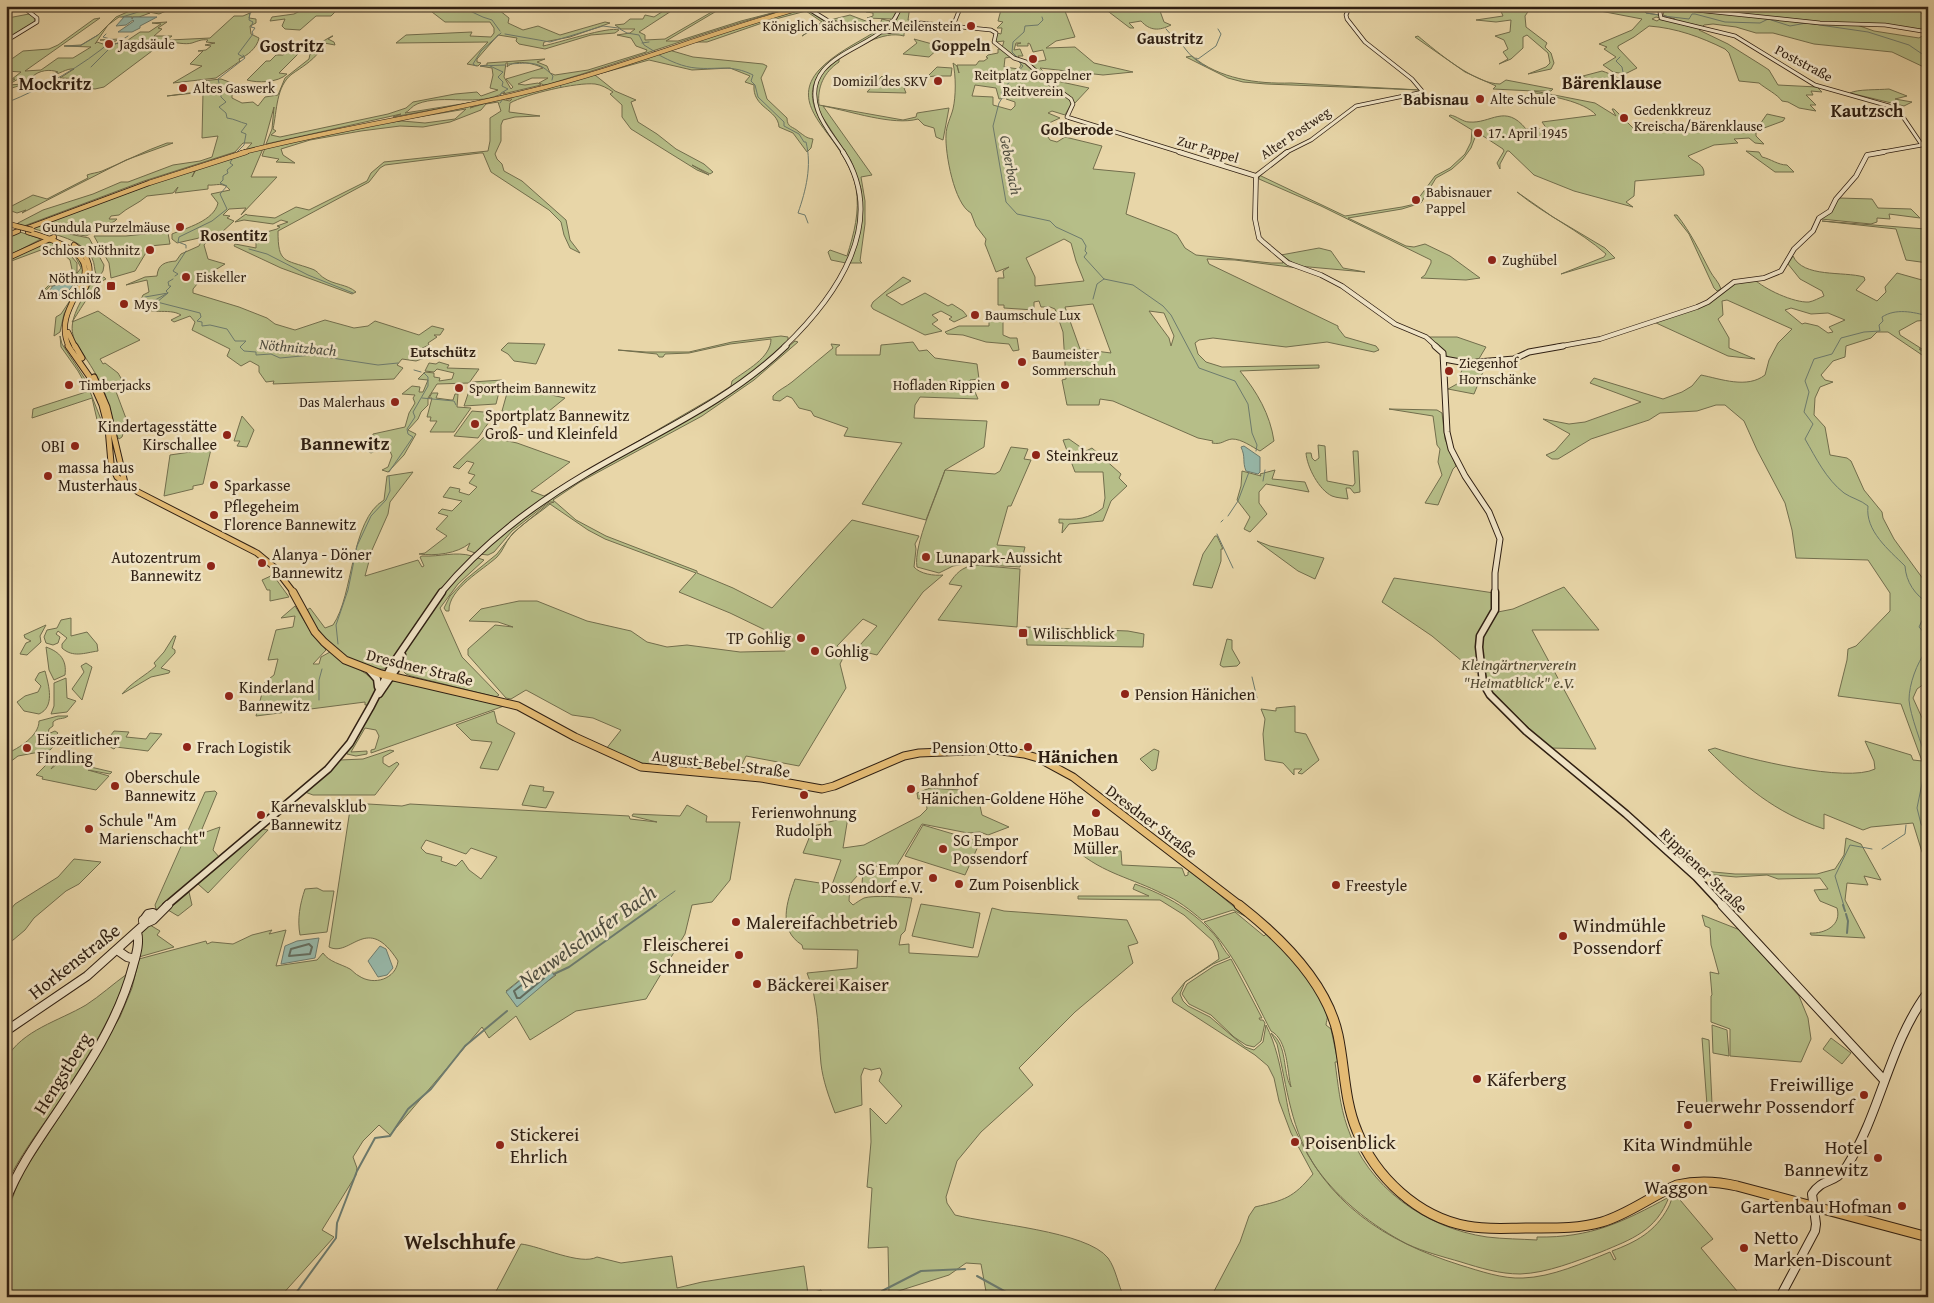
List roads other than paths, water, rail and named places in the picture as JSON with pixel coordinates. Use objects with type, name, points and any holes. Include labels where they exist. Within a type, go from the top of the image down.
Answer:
[{"type":"highway","points":[[384,121],[508,96],[581,77],[736,24],[803,6]]},
{"type":"highway","points":[[655,52],[737,25],[808,8]]},
{"type":"highway","points":[[473,101],[485,101]]},
{"type":"highway","points":[[479,104],[485,101]]},
{"type":"highway","points":[[29,229],[189,168],[271,145],[394,119]]},
{"type":"highway","points":[[6,235],[16,229]]},
{"type":"highway","points":[[41,240],[52,238]]},
{"type":"highway","points":[[6,258],[41,240],[52,238]]},
{"type":"main road","points":[[6,224],[16,229],[29,229],[76,246],[90,261],[89,280],[71,314],[68,335],[92,372],[107,407],[120,466],[126,483]]},
{"type":"main road","points":[[29,229],[41,240]]},
{"type":"main road","points":[[52,238],[76,251],[84,262],[84,280],[66,318],[64,335],[70,350],[88,374],[96,391],[108,429],[114,473],[126,483]]},
{"type":"main road","name":"Dresdner Straße","points":[[126,483],[153,500],[257,554],[274,567],[292,588],[315,632],[330,649],[345,660],[370,671],[388,676],[509,703]]},
{"type":"main road","name":"August-Bebel-Straße","points":[[509,703],[526,710],[575,737],[641,767],[761,778],[809,788],[824,788]]},
{"type":"main road","name":"Dresdner Straße","points":[[824,788],[834,786],[904,756],[918,753],[1014,752],[1049,762],[1063,770],[1244,910],[1285,946],[1301,964],[1315,985],[1334,1021],[1346,1094],[1351,1117],[1360,1142],[1378,1170],[1401,1193],[1439,1217],[1478,1228],[1561,1228],[1588,1225],[1610,1220],[1674,1185],[1697,1181],[1739,1188],[1928,1237]]},
{"type":"street","points":[[6,41],[34,25],[38,19],[28,11],[27,6]]},
{"type":"street","points":[[803,6],[826,21],[852,27],[884,30]]},
{"type":"street","points":[[370,708],[407,642],[442,591],[503,530],[532,507],[574,481],[707,406],[764,365],[814,316],[831,294],[849,261],[857,240],[861,216],[858,183],[843,150],[818,115],[814,102],[815,87],[822,71],[834,59],[884,30],[896,18],[900,6]]},
{"type":"street","points":[[852,27],[895,31],[916,24],[953,26],[961,6]]},
{"type":"street","name":"Alter Postweg","points":[[1350,6],[1346,15],[1347,18],[1361,38],[1417,83],[1423,93],[1358,105],[1311,140],[1280,157],[1256,176],[1255,219],[1259,238],[1288,263],[1330,279],[1395,324],[1426,337],[1441,350],[1444,359]]},
{"type":"street","points":[[1657,7],[1820,23],[1885,25],[1928,32]]},
{"type":"street","name":"Poststraße","points":[[1444,359],[1459,363],[1514,359],[1529,352],[1600,339],[1698,307],[1708,302],[1734,282],[1774,275],[1781,271],[1797,245],[1814,231],[1819,218],[1832,208],[1836,199],[1856,176],[1867,155],[1921,146],[1922,143],[1903,117],[1889,106],[1815,85],[1735,36],[1661,16],[1657,7]]},
{"type":"street","name":"Zur Pappel","points":[[953,26],[993,31],[996,35],[994,42],[1014,58],[1026,62],[1073,101],[1067,117],[1256,176]]},
{"type":"street","name":"Rippiener Straße","points":[[1444,359],[1447,432],[1454,456],[1489,512],[1500,539],[1495,573],[1495,610],[1480,636],[1479,647],[1483,682],[1490,695],[1526,731],[1626,814],[1682,864],[1884,1080]]},
{"type":"street","points":[[370,708],[378,689],[398,664],[407,642]]},
{"type":"street","points":[[398,664],[404,679]]},
{"type":"street","points":[[370,671],[378,683],[378,689]]},
{"type":"street","name":"Horkenstraße","points":[[6,1031],[80,981],[118,950],[137,932],[145,921],[152,921],[156,915],[336,762],[355,736],[370,708]]},
{"type":"street","name":"Hengstberg","points":[[6,1200],[20,1168],[61,1106],[118,1010],[127,988],[135,959],[137,932]]},
{"type":"street","points":[[118,950],[127,957],[135,959]]},
{"type":"street","points":[[1780,1297],[1814,1231],[1816,1224],[1812,1194],[1818,1185],[1838,1178],[1850,1162],[1872,1114],[1884,1080],[1913,1012],[1928,992]]},
{"type":"water","points":[[124,17],[132,17],[132,19],[133,17],[157,17],[132,32],[118,32],[134,21],[126,25],[116,26]]},
{"type":"water","points":[[68,283],[73,285],[66,294],[51,297],[46,295],[53,286]]},
{"type":"water","points":[[1244,446],[1260,457],[1260,472],[1258,474],[1246,471],[1241,447]]},
{"type":"water","points":[[319,938],[315,958],[281,964],[285,946],[297,941]]},
{"type":"water","points":[[380,946],[386,949],[393,968],[387,975],[378,977],[368,961]]},
{"type":"water","points":[[535,968],[556,974],[517,1007],[506,992]]},
{"type":"waterway","points":[[122,17],[158,6]]},
{"type":"waterway","name":"Nöthnitzbach","points":[[243,57],[238,54],[253,34],[252,32],[255,28],[251,27],[253,22],[249,20],[250,13],[260,6]]},
{"type":"waterway","points":[[458,6],[492,20],[500,31]]},
{"type":"waterway","points":[[1639,6],[1646,13],[1659,15]]},
{"type":"waterway","points":[[1663,16],[1689,19],[1692,14],[1695,14],[1725,22],[1760,23],[1768,19],[1790,26],[1806,23],[1868,32],[1909,45],[1928,58]]},
{"type":"waterway","name":"Geberbach","points":[[1018,58],[1012,52],[1013,42],[1024,32],[1025,26],[1038,25],[1043,20],[1042,17]]},
{"type":"waterway","points":[[505,34],[550,42],[603,26],[618,28],[627,33],[639,35],[643,43]]},
{"type":"waterway","points":[[1166,29],[1192,56],[1205,66]]},
{"type":"waterway","points":[[1196,58],[1198,59],[1216,46],[1221,34],[1218,29]]},
{"type":"waterway","points":[[476,66],[473,64],[481,51],[501,33]]},
{"type":"waterway","points":[[106,34],[103,37],[114,40]]},
{"type":"waterway","points":[[66,46],[80,46],[98,35]]},
{"type":"waterway","points":[[91,67],[111,47],[128,36]]},
{"type":"waterway","points":[[6,103],[62,76],[113,40]]},
{"type":"waterway","points":[[643,43],[649,42]]},
{"type":"waterway","points":[[643,43],[657,53]]},
{"type":"waterway","name":"Nöthnitzbach","points":[[220,87],[218,79],[245,58],[243,55]]},
{"type":"waterway","points":[[659,55],[686,66],[696,68],[731,68],[753,75],[751,81],[755,85],[758,97],[784,122],[784,126],[799,134],[804,142],[806,142],[808,151],[807,178],[798,213],[805,215],[808,223]]},
{"type":"waterway","points":[[1620,57],[1616,61],[1622,67],[1623,72]]},
{"type":"waterway","name":"Geberbach","points":[[1019,62],[1023,66],[1006,86],[1008,87],[1005,87],[1001,93],[1004,95],[999,103],[993,126],[1006,202],[1017,214],[1050,221],[1056,227],[1082,239],[1087,253],[1084,257],[1104,279]]},
{"type":"waterway","points":[[509,64],[528,63],[538,65],[553,76],[552,80]]},
{"type":"waterway","points":[[481,66],[505,65]]},
{"type":"waterway","points":[[490,66],[503,72],[498,77],[503,82],[502,86],[508,89],[501,93],[500,96]]},
{"type":"waterway","name":"Nöthnitzbach","points":[[220,89],[221,97],[226,102],[219,107],[226,113],[227,118],[247,124],[241,132],[246,134],[244,145],[235,154]]},
{"type":"waterway","points":[[500,103],[503,99]]},
{"type":"waterway","name":"Nöthnitzbach","points":[[186,248],[186,245],[178,242],[179,237],[212,221],[227,209],[220,194],[227,186],[220,183],[223,180],[223,176],[228,173],[227,170],[233,165],[230,163],[232,159]]},
{"type":"waterway","points":[[249,249],[267,254],[308,275],[353,293]]},
{"type":"waterway","name":"Nöthnitzbach","points":[[175,276],[178,274],[173,271],[186,251]]},
{"type":"waterway","name":"Nöthnitzbach","points":[[168,293],[166,291],[171,286],[169,286],[168,282],[173,279]]},
{"type":"waterway","points":[[1093,299],[1097,284],[1104,279]]},
{"type":"waterway","name":"Geberbach","points":[[1104,279],[1133,285],[1163,306],[1171,315],[1199,368],[1235,381],[1248,404],[1252,433],[1257,445],[1256,451]]},
{"type":"waterway","name":"Nöthnitzbach","points":[[145,297],[168,293]]},
{"type":"waterway","name":"Nöthnitzbach","points":[[168,293],[157,302],[200,313],[201,317],[197,321],[202,322],[202,326],[210,325],[227,329],[235,341],[246,341],[240,347],[244,351],[256,352],[256,355],[271,354],[280,358],[312,355],[378,365],[398,363]]},
{"type":"waterway","points":[[139,309],[166,294]]},
{"type":"waterway","points":[[1928,316],[1911,312],[1893,312],[1882,317],[1883,321],[1879,325],[1880,331],[1864,332],[1841,338],[1832,354],[1814,359],[1805,381],[1809,392],[1804,412],[1813,424],[1805,439],[1822,468],[1844,493],[1868,506],[1870,524],[1874,532],[1885,547],[1905,566],[1912,588],[1928,603]]},
{"type":"waterway","name":"Nöthnitzbach","points":[[414,370],[421,372]]},
{"type":"waterway","name":"Nöthnitzbach","points":[[389,472],[413,437],[408,434],[407,429],[415,417],[413,412],[428,386],[428,377],[424,373]]},
{"type":"waterway","points":[[422,398],[454,401],[456,405]]},
{"type":"waterway","points":[[1263,481],[1265,470]]},
{"type":"waterway","name":"Geberbach","points":[[1228,516],[1238,501],[1249,472]]},
{"type":"waterway","name":"Nöthnitzbach","points":[[338,644],[336,625],[348,590],[357,546],[371,516],[386,500],[390,491],[389,476]]},
{"type":"waterway","name":"Geberbach","points":[[1217,534],[1233,568]]},
{"type":"waterway","points":[[1927,761],[1909,700],[1914,674],[1926,651],[1923,642],[1927,636],[1919,627],[1928,608]]},
{"type":"waterway","name":"Nöthnitzbach","points":[[319,700],[319,680],[322,669]]},
{"type":"waterway","name":"Geberbach","points":[[1252,677],[1257,698]]},
{"type":"waterway","points":[[1926,764],[1917,808],[1921,824],[1928,834]]},
{"type":"waterway","points":[[1882,849],[1905,834],[1906,825]]},
{"type":"waterway","points":[[1844,906],[1835,876],[1850,845],[1872,849]]},
{"type":"waterway","name":"Neuwelschufer Bach","points":[[654,906],[675,891]]},
{"type":"waterway","name":"Neuwelschufer Bach","points":[[554,974],[569,967],[656,905]]},
{"type":"waterway","points":[[1843,905],[1845,911]]},
{"type":"waterway","points":[[1846,914],[1848,921],[1847,933]]},
{"type":"waterway","name":"Neuwelschufer Bach","points":[[293,1297],[336,1238],[337,1223],[357,1171],[375,1138],[390,1136],[408,1109],[431,1089],[465,1046],[507,1011]]},
{"type":"waterway","points":[[882,1291],[921,1271],[965,1269]]},
{"type":"waterway","points":[[977,1276],[1015,1297]]},
{"type":"place","name":"Königlich sächsischer Meilenstein","points":[[971,26]]},
{"type":"place","name":"Jagdsäule","points":[[109,44]]},
{"type":"place","name":"Reitplatz Goppelner Reitverein","points":[[1033,59]]},
{"type":"place","name":"Domizil des SKV","points":[[938,81]]},
{"type":"place","name":"Altes Gaswerk","points":[[183,88]]},
{"type":"place","name":"Alte Schule","points":[[1480,99]]},
{"type":"place","name":"Gedenkkreuz Kreischa/Bärenklause","points":[[1624,118]]},
{"type":"place","name":"17. April 1945","points":[[1478,133]]},
{"type":"place","name":"Babisnauer Pappel","points":[[1416,200]]},
{"type":"place","name":"Gundula Purzelmäuse","points":[[180,227]]},
{"type":"place","name":"Schloss Nöthnitz","points":[[150,250]]},
{"type":"place","name":"Zughübel","points":[[1492,260]]},
{"type":"place","name":"Eiskeller","points":[[186,277]]},
{"type":"place","name":"Nöthnitz Am Schloß","points":[[111,286]]},
{"type":"place","name":"Mys","points":[[124,304]]},
{"type":"place","name":"Baumschule Lux","points":[[975,315]]},
{"type":"place","name":"Baumeister Sommerschuh","points":[[1022,362]]},
{"type":"place","name":"Ziegenhof Hornschänke","points":[[1449,371]]},
{"type":"place","name":"Timberjacks","points":[[69,385]]},
{"type":"place","name":"Hofladen Rippien","points":[[1005,385]]},
{"type":"place","name":"Sportheim Bannewitz","points":[[459,388]]},
{"type":"place","name":"Das Malerhaus","points":[[395,402]]},
{"type":"place","name":"Sportplatz Bannewitz Groß- und Kleinfeld","points":[[475,424]]},
{"type":"place","name":"Kindertagesstätte Kirschallee","points":[[227,435]]},
{"type":"place","name":"OBI","points":[[75,446]]},
{"type":"place","name":"Steinkreuz","points":[[1036,455]]},
{"type":"place","name":"massa haus Musterhaus","points":[[48,476]]},
{"type":"place","name":"Sparkasse","points":[[214,485]]},
{"type":"place","name":"Pflegeheim Florence Bannewitz","points":[[214,515]]},
{"type":"place","name":"Lunapark-Aussicht","points":[[926,557]]},
{"type":"place","name":"Alanya - Döner Bannewitz","points":[[262,563]]},
{"type":"place","name":"Autozentrum Bannewitz","points":[[211,566]]},
{"type":"place","name":"Wilischblick","points":[[1023,633]]},
{"type":"place","name":"TP Gohlig","points":[[801,638]]},
{"type":"place","name":"Gohlig","points":[[815,651]]},
{"type":"place","name":"Pension Hänichen","points":[[1125,694]]},
{"type":"place","name":"Kinderland Bannewitz","points":[[229,696]]},
{"type":"place","name":"Frach Logistik","points":[[187,747]]},
{"type":"place","name":"Pension Otto","points":[[1028,747]]},
{"type":"place","name":"Eiszeitlicher Findling","points":[[27,748]]},
{"type":"place","name":"Oberschule Bannewitz","points":[[115,786]]},
{"type":"place","name":"Bahnhof Hänichen-Goldene Höhe","points":[[911,789]]},
{"type":"place","name":"Ferienwohnung Rudolph","points":[[804,795]]},
{"type":"place","name":"MoBau Müller","points":[[1096,813]]},
{"type":"place","name":"Karnevalsklub Bannewitz","points":[[261,815]]},
{"type":"place","name":"Schule \"Am Marienschacht\"","points":[[89,829]]},
{"type":"place","name":"SG Empor Possendorf","points":[[943,849]]},
{"type":"place","name":"SG Empor Possendorf e.V.","points":[[933,878]]},
{"type":"place","name":"Zum Poisenblick","points":[[959,884]]},
{"type":"place","name":"Freestyle","points":[[1336,885]]},
{"type":"place","name":"Malereifachbetrieb","points":[[736,922]]},
{"type":"place","name":"Windmühle Possendorf","points":[[1563,936]]},
{"type":"place","name":"Fleischerei Schneider","points":[[739,955]]},
{"type":"place","name":"Bäckerei Kaiser","points":[[757,984]]},
{"type":"place","name":"Käferberg","points":[[1477,1079]]},
{"type":"place","name":"Freiwillige Feuerwehr Possendorf","points":[[1864,1095]]},
{"type":"place","name":"Kita Windmühle","points":[[1688,1125]]},
{"type":"place","name":"Poisenblick","points":[[1295,1142]]},
{"type":"place","name":"Stickerei Ehrlich","points":[[500,1145]]},
{"type":"place","name":"Hotel Bannewitz","points":[[1878,1158]]},
{"type":"place","name":"Waggon","points":[[1676,1168]]},
{"type":"place","name":"Gartenbau Hofman","points":[[1902,1206]]},
{"type":"place","name":"Netto Marken-Discount","points":[[1744,1248]]},
{"type":"district","name":"Gaustritz","points":[[1170,38]]},
{"type":"district","name":"Gostritz","points":[[292,45]]},
{"type":"district","name":"Goppeln","points":[[961,45]]},
{"type":"district","name":"Bärenklause","points":[[1612,82]]},
{"type":"district","name":"Mockritz","points":[[55,83]]},
{"type":"district","name":"Babisnau","points":[[1436,99]]},
{"type":"district","name":"Kautzsch","points":[[1867,110]]},
{"type":"district","name":"Golberode","points":[[1077,129]]},
{"type":"district","name":"Rosentitz","points":[[234,235]]},
{"type":"district","name":"Eutschütz","points":[[443,351]]},
{"type":"district","name":"Bannewitz","points":[[345,443]]},
{"type":"district","name":"Hänichen","points":[[1078,756]]},
{"type":"district","name":"Welschhufe","points":[[460,1241]]},
{"type":"park label","name":"Kleingärtnerverein \"Heimatblick\" e.V.","points":[[1519,673]]}]
